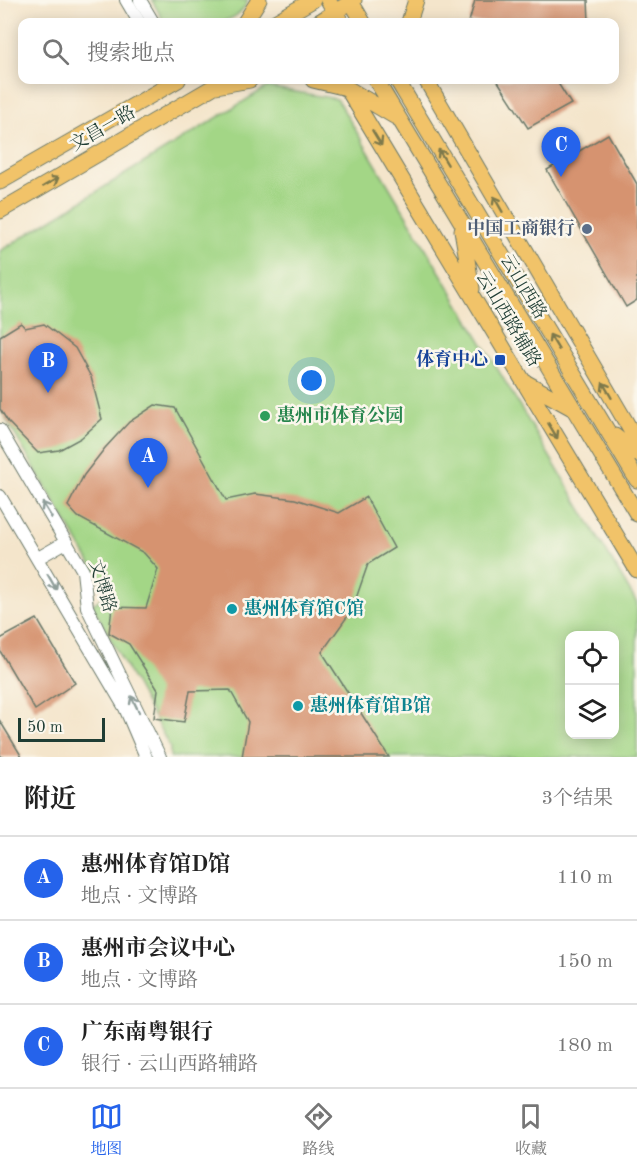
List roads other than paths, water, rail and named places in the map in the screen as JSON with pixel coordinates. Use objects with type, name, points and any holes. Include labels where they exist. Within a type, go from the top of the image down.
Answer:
[{"type":"main road","points":[[247,18],[259,0]]},
{"type":"main road","points":[[282,18],[313,0]]},
{"type":"main road","points":[[410,18],[416,0]]},
{"type":"main road","points":[[335,12],[352,1],[361,18]]},
{"type":"main road","name":"文昌一路","points":[[0,182],[171,84]]},
{"type":"main road","name":"文昌一路","points":[[0,211],[217,84]]},
{"type":"main road","points":[[330,84],[347,88],[369,99],[400,120]]},
{"type":"main road","name":"云山西路","points":[[378,84],[637,514]]},
{"type":"main road","name":"云山西路","points":[[399,84],[637,480]]},
{"type":"main road","points":[[406,84],[410,102]]},
{"type":"main road","points":[[428,84],[637,441]]},
{"type":"main road","name":"云山西路辅路","points":[[347,88],[637,570]]},
{"type":"main road","points":[[461,221],[473,298]]},
{"type":"main road","points":[[523,381],[574,410]]},
{"type":"main road","points":[[605,428],[637,454]]},
{"type":"street","points":[[126,0],[137,18]]},
{"type":"street","points":[[140,0],[151,18]]},
{"type":"street","name":"文博路","points":[[0,430],[83,571],[87,607],[160,757]]},
{"type":"street","name":"文博路","points":[[0,496],[125,708],[146,757]]},
{"type":"street","points":[[38,558],[66,542]]},
{"type":"place","name":"广东南粤银行","points":[[561,177]]},
{"type":"place","name":"中国工商银行","points":[[587,229]]},
{"type":"place","name":"体育中心","points":[[500,360]]},
{"type":"place","name":"惠州市会议中心","points":[[48,393]]},
{"type":"place","name":"惠州市体育公园","points":[[265,416]]},
{"type":"place","name":"惠州体育馆D馆","points":[[148,488]]},
{"type":"place","name":"惠州体育馆C馆","points":[[232,609]]},
{"type":"place","name":"惠州体育馆B馆","points":[[298,706]]}]
